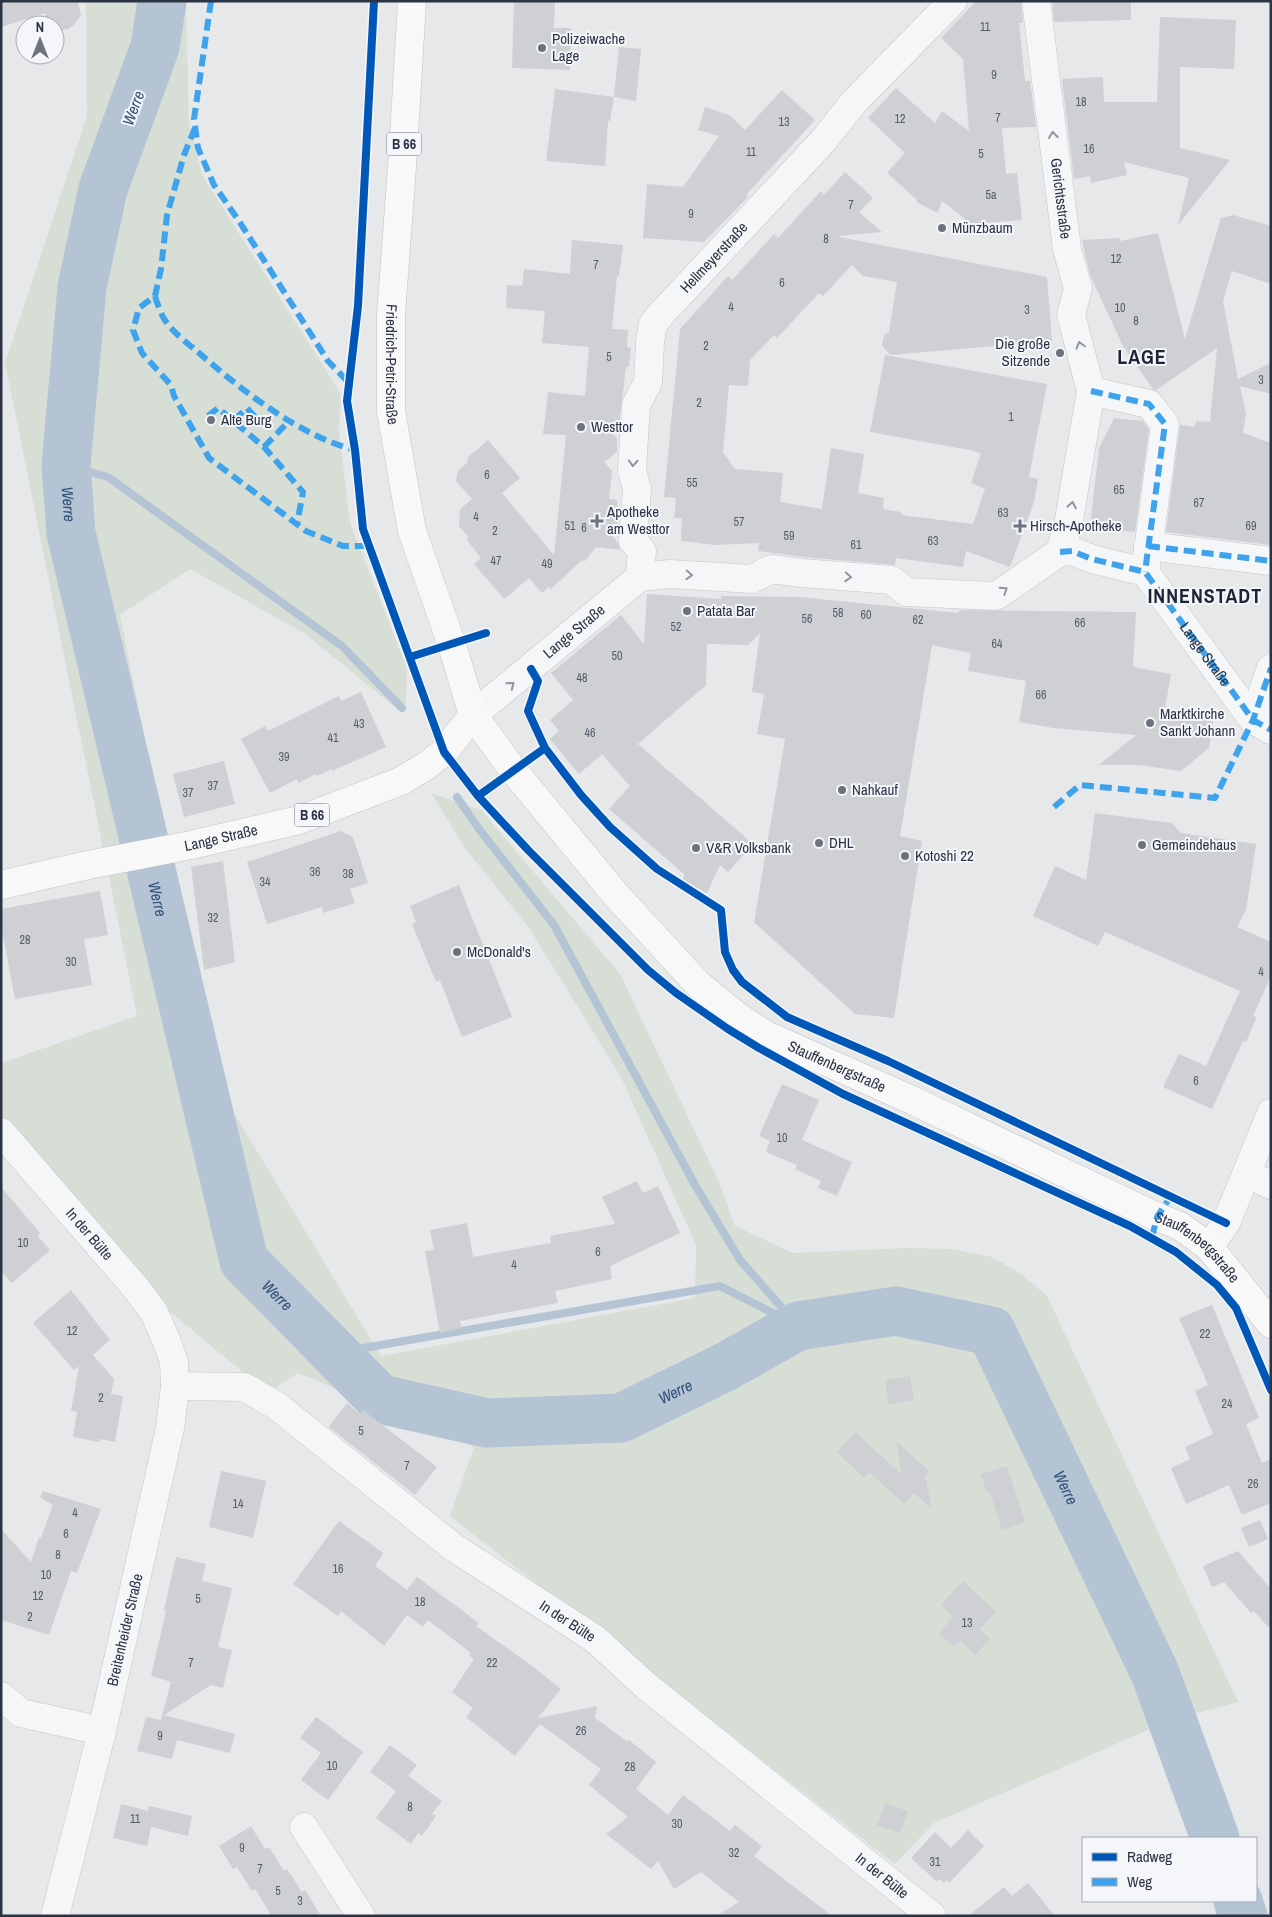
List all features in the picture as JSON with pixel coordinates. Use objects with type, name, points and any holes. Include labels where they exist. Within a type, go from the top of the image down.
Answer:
[{"type":"main road","name":"Friedrich-Petri-Straße","points":[[412,1],[391,315],[392,411],[412,531],[452,645],[473,716]]},
{"type":"main road","name":"Lange Straße","points":[[1,885],[88,865],[191,845],[298,820],[401,781],[433,761],[473,716]]},
{"type":"main road","name":"Stauffenbergstraße","points":[[473,716],[513,770],[616,895],[698,984],[737,1016],[766,1036],[914,1101],[1157,1217],[1180,1226],[1209,1247],[1271,1324]]},
{"type":"street","name":"Hellmeyerstraße","points":[[640,577],[642,551],[633,541],[637,489],[632,471],[636,405],[648,382],[653,324],[662,312],[823,141],[854,102],[953,1]]},
{"type":"street","name":"Gerichtsstraße","points":[[1036,1],[1067,249],[1078,288],[1071,315],[1091,391],[1068,525],[1060,552]]},
{"type":"street","points":[[1091,391],[1149,404],[1165,424],[1148,551]]},
{"type":"street","points":[[640,577],[670,574],[752,579],[770,569],[802,574],[892,580],[906,592],[996,596],[1060,552],[1072,551],[1092,559],[1148,551],[1271,561]]},
{"type":"street","name":"Lange Straße","points":[[1148,551],[1262,725]]},
{"type":"street","name":"Lange Straße","points":[[473,716],[640,577]]},
{"type":"street","points":[[1262,725],[1271,668]]},
{"type":"street","points":[[1209,1247],[1259,1180],[1271,1113]]},
{"type":"street","name":"In der Bülte","points":[[1,1132],[135,1287],[154,1312],[168,1342]]},
{"type":"street","name":"Breitenheider Straße","points":[[55,1916],[102,1730],[154,1506],[170,1428],[175,1386],[174,1362],[168,1342]]},
{"type":"street","name":"In der Bülte","points":[[175,1386],[244,1387],[277,1406],[453,1547],[595,1639],[645,1685],[932,1916]]},
{"type":"street","points":[[1,1696],[21,1713],[102,1730]]},
{"type":"street","points":[[304,1828],[361,1916]]},
{"type":"shaded area","points":[[86,1],[186,1],[189,124],[202,175],[341,394],[339,431],[350,523],[407,668],[406,702],[401,712],[304,633],[190,569],[120,615],[212,1077],[381,1356],[695,1298],[696,1245],[621,1077],[529,928],[465,848],[431,793],[481,810],[620,974],[719,1182],[735,1226],[793,1253],[908,1248],[951,1249],[992,1257],[1021,1274],[1047,1296],[1238,1702],[1171,1720],[934,1823],[895,1864],[450,1516],[474,1447],[298,1373],[268,1393],[157,1301],[1,1123],[1,1063],[137,1016],[5,363],[87,116]]},
{"type":"building","points":[[1,1],[78,1],[81,15],[74,25],[68,29],[65,29],[65,15],[45,15],[45,13],[39,15],[15,15],[15,23],[1,27]]},
{"type":"building","name":"Polizeiwache Lage","points":[[514,1],[555,1],[554,28],[571,28],[570,70],[512,68]]},
{"type":"building","points":[[976,1],[1021,1],[1023,23],[1019,23],[1025,81],[1030,81],[1036,127],[1002,128],[1006,174],[1017,173],[1022,220],[971,224],[942,201],[938,213],[916,202],[917,200],[887,173],[905,153],[868,118],[896,88],[935,123],[942,111],[969,131],[963,59],[941,38]]},
{"type":"building","points":[[1052,1],[1131,1],[1131,20],[1054,22]]},
{"type":"building","points":[[1160,17],[1236,20],[1234,69],[1180,67],[1180,148],[1230,160],[1178,225],[1189,178],[1124,162],[1127,175],[1091,183],[1090,176],[1074,179],[1062,79],[1103,77],[1104,102],[1157,102]]},
{"type":"building","points":[[619,47],[641,49],[636,101],[614,97]]},
{"type":"building","points":[[555,89],[614,97],[610,121],[608,121],[605,166],[546,161]]},
{"type":"building","points":[[782,90],[815,120],[746,195],[748,197],[704,242],[643,238],[647,184],[683,187],[719,136],[698,130],[705,107],[731,116],[745,130]]},
{"type":"building","points":[[845,172],[873,198],[859,212],[882,232],[839,237],[1047,277],[1052,341],[890,355],[882,345],[884,335],[889,332],[897,282],[863,276],[852,265],[823,296],[819,293],[777,338],[774,335],[750,360],[748,386],[729,385],[723,452],[735,469],[783,473],[780,502],[822,509],[831,448],[864,454],[858,493],[884,498],[883,509],[901,512],[901,515],[973,524],[985,489],[971,483],[981,453],[870,432],[885,355],[1047,384],[1029,477],[1038,479],[1034,502],[1010,567],[966,551],[963,567],[896,558],[895,565],[758,551],[759,543],[715,545],[681,541],[682,518],[674,518],[676,498],[664,497],[680,329],[728,276],[732,280],[774,234],[778,238],[821,191],[824,195]]},
{"type":"building","points":[[1233,215],[1271,226],[1271,284],[1232,271],[1223,301],[1238,379],[1271,363],[1271,394],[1240,386],[1246,414],[1243,433],[1271,443],[1271,545],[1166,532],[1180,425],[1195,427],[1196,421],[1210,422],[1217,348],[1155,391],[1123,346],[1090,275],[1082,240],[1120,238],[1120,241],[1158,233],[1185,339],[1221,218]]},
{"type":"building","points":[[572,240],[623,245],[619,276],[617,276],[612,329],[628,330],[627,347],[631,348],[629,367],[626,367],[619,425],[612,433],[617,438],[617,452],[604,462],[612,471],[609,499],[617,500],[618,524],[611,535],[618,543],[620,550],[596,547],[585,561],[582,560],[550,590],[550,586],[542,593],[529,578],[504,599],[474,564],[481,558],[466,539],[469,537],[459,526],[460,509],[472,499],[456,481],[458,471],[467,463],[468,457],[488,440],[520,478],[502,493],[554,555],[566,435],[543,434],[548,392],[585,396],[589,347],[542,343],[545,311],[506,308],[507,285],[522,286],[524,269],[570,274]]},
{"type":"building","points":[[1114,418],[1143,421],[1149,429],[1135,532],[1090,527],[1099,448]]},
{"type":"building","points":[[647,594],[721,599],[721,596],[799,597],[958,613],[960,610],[1136,612],[1133,667],[1171,674],[1165,709],[1214,715],[1209,748],[1181,771],[1139,765],[1099,765],[1136,735],[1053,728],[1019,722],[1026,681],[968,671],[971,653],[932,645],[900,836],[922,841],[894,1018],[855,1014],[754,922],[785,739],[757,734],[764,694],[752,692],[760,633],[748,645],[707,644],[706,685],[638,744],[753,844],[728,872],[720,865],[707,893],[682,880],[685,875],[609,809],[630,786],[602,754],[579,774],[550,739],[559,731],[550,720],[573,700],[551,673],[621,615],[644,644]]},
{"type":"building","points":[[361,692],[386,747],[332,771],[332,769],[317,776],[316,774],[298,783],[297,779],[270,793],[241,739],[265,726],[268,731],[339,696],[341,701]]},
{"type":"building","points":[[224,761],[235,804],[184,817],[173,774]]},
{"type":"building","points":[[1095,813],[1172,823],[1181,833],[1256,844],[1246,910],[1237,927],[1271,942],[1271,976],[1253,1016],[1257,1017],[1246,1042],[1243,1041],[1212,1109],[1163,1087],[1179,1054],[1206,1066],[1240,991],[1105,932],[1098,946],[1033,916],[1055,866],[1086,880]]},
{"type":"building","points":[[341,831],[353,837],[368,883],[350,889],[355,903],[323,913],[322,907],[267,924],[247,862]]},
{"type":"building","points":[[223,861],[235,962],[204,970],[191,867]]},
{"type":"building","name":"McDonald's","points":[[459,885],[512,1017],[462,1037],[440,980],[436,982],[412,924],[416,922],[410,906]]},
{"type":"building","points":[[100,891],[108,935],[84,939],[92,985],[15,999],[1,925],[1,909]]},
{"type":"building","points":[[782,1084],[819,1100],[802,1140],[852,1162],[837,1196],[818,1188],[821,1181],[795,1169],[797,1165],[766,1152],[770,1141],[759,1136]]},
{"type":"building","points":[[637,1181],[643,1193],[658,1186],[680,1233],[610,1266],[612,1279],[555,1291],[558,1303],[460,1321],[462,1328],[440,1333],[425,1251],[434,1250],[430,1230],[467,1223],[473,1257],[551,1243],[550,1236],[615,1224],[602,1197]]},
{"type":"building","points":[[1,1187],[40,1233],[38,1236],[50,1250],[12,1283],[1,1271]]},
{"type":"building","points":[[71,1290],[110,1340],[93,1355],[114,1379],[111,1394],[123,1396],[115,1442],[100,1439],[99,1442],[73,1437],[77,1412],[71,1411],[79,1366],[74,1370],[33,1323]]},
{"type":"building","points":[[1212,1305],[1259,1418],[1246,1424],[1262,1463],[1271,1459],[1271,1503],[1242,1515],[1229,1485],[1186,1504],[1171,1468],[1190,1459],[1185,1447],[1213,1434],[1195,1391],[1208,1385],[1179,1318]]},
{"type":"building","points":[[910,1376],[914,1400],[889,1405],[885,1380]]},
{"type":"building","points":[[347,1403],[360,1414],[363,1410],[437,1467],[415,1495],[329,1427]]},
{"type":"building","points":[[855,1432],[902,1475],[896,1441],[929,1471],[925,1476],[932,1509],[914,1493],[904,1504],[869,1472],[864,1478],[837,1452]]},
{"type":"building","points":[[1007,1466],[1025,1522],[1002,1530],[990,1493],[987,1493],[981,1474]]},
{"type":"building","points":[[221,1471],[266,1481],[253,1538],[209,1527]]},
{"type":"building","points":[[43,1491],[101,1509],[77,1573],[71,1571],[49,1635],[1,1620],[1,1529],[31,1562],[39,1537],[41,1538],[53,1505],[40,1497]]},
{"type":"building","points":[[1260,1520],[1268,1539],[1249,1547],[1241,1528]]},
{"type":"building","points":[[339,1521],[383,1553],[375,1566],[407,1590],[417,1577],[479,1623],[476,1626],[561,1689],[538,1718],[597,1706],[595,1718],[628,1742],[629,1740],[656,1762],[636,1789],[668,1815],[683,1795],[730,1831],[735,1825],[762,1846],[754,1856],[832,1916],[716,1916],[739,1902],[701,1872],[674,1889],[658,1861],[651,1869],[606,1834],[628,1817],[589,1785],[601,1769],[540,1724],[515,1756],[466,1717],[473,1708],[452,1692],[474,1659],[469,1655],[471,1653],[428,1620],[423,1627],[407,1615],[384,1646],[341,1611],[338,1616],[293,1584]]},
{"type":"building","points":[[1238,1551],[1271,1589],[1271,1630],[1254,1611],[1251,1613],[1224,1582],[1212,1587],[1203,1566]]},
{"type":"building","points":[[176,1557],[206,1564],[202,1581],[232,1588],[218,1647],[232,1650],[223,1688],[211,1685],[164,1715],[235,1734],[230,1753],[177,1740],[172,1759],[137,1751],[146,1717],[161,1720],[171,1682],[151,1676]]},
{"type":"building","points":[[963,1581],[996,1612],[980,1629],[990,1639],[975,1655],[961,1641],[954,1647],[939,1633],[953,1617],[941,1605]]},
{"type":"building","points":[[316,1717],[363,1752],[328,1800],[301,1780],[321,1753],[300,1738]]},
{"type":"building","points":[[390,1745],[417,1765],[408,1776],[442,1801],[432,1814],[436,1816],[422,1836],[418,1833],[411,1844],[376,1818],[396,1791],[370,1772]]},
{"type":"building","points":[[885,1803],[908,1811],[900,1833],[877,1825]]},
{"type":"building","points":[[121,1804],[148,1811],[149,1806],[192,1816],[188,1836],[151,1827],[147,1846],[113,1838]]},
{"type":"building","points":[[251,1826],[265,1849],[269,1847],[284,1871],[287,1869],[302,1892],[305,1890],[321,1916],[267,1916],[270,1913],[255,1889],[252,1891],[237,1867],[233,1869],[219,1846]]},
{"type":"building","points":[[968,1830],[984,1846],[949,1883],[947,1880],[944,1883],[939,1879],[937,1882],[911,1858],[935,1832],[951,1848]]},
{"type":"building","points":[[1028,1883],[1055,1916],[968,1916],[1004,1887],[1012,1896]]},
{"type":"waterway","name":"Werre","points":[[162,1],[155,47],[103,189],[82,287],[66,465],[71,533],[244,1261],[380,1399],[487,1423],[621,1418],[725,1367],[798,1326],[896,1311],[991,1331],[1155,1673],[1215,1837]]},
{"type":"waterway","points":[[66,465],[108,477],[342,646],[402,708]]},
{"type":"waterway","points":[[457,797],[479,829],[554,925],[695,1185],[740,1260],[798,1326]]},
{"type":"waterway","points":[[335,1353],[720,1286],[794,1324]]},
{"type":"waterway","name":"Werre","points":[[1238,1902],[1243,1916]]},
{"type":"marked path","points":[[211,1],[194,119],[198,148],[214,185],[328,361],[349,383]]},
{"type":"marked path","points":[[195,128],[184,155],[167,215],[161,269],[155,296],[139,308],[133,330],[142,353],[171,385],[174,396],[209,458],[306,531],[343,546],[369,546]]},
{"type":"marked path","points":[[155,296],[163,317],[170,327],[252,396],[292,423],[313,434],[355,450]]},
{"type":"marked path","points":[[1091,391],[1149,404],[1165,424],[1145,572]]},
{"type":"marked path","points":[[208,416],[218,408],[264,447],[303,492],[297,524]]},
{"type":"marked path","points":[[234,420],[247,408],[255,417],[258,425]]},
{"type":"marked path","points":[[264,447],[289,421]]},
{"type":"marked path","points":[[1148,546],[1271,561]]},
{"type":"marked path","points":[[1060,552],[1072,551],[1092,559],[1145,572],[1253,720],[1271,730]]},
{"type":"marked path","points":[[1054,807],[1080,785],[1215,798],[1253,720],[1271,668]]},
{"type":"marked path","points":[[1152,1237],[1157,1217],[1171,1196]]},
{"type":"cycle path","points":[[374,1],[358,306],[347,401],[355,450],[363,529],[444,752],[478,796],[529,851],[648,970],[676,993],[728,1029],[843,1094],[1130,1226],[1176,1252],[1217,1285],[1236,1308],[1271,1390]]},
{"type":"cycle path","points":[[410,657],[486,633]]},
{"type":"cycle path","points":[[531,669],[538,681],[528,711],[545,748],[581,795],[610,827],[657,869],[721,910],[725,952],[733,970],[742,982],[787,1017],[888,1061],[1226,1223]]},
{"type":"cycle path","points":[[478,796],[545,748]]},
{"type":"place","name":"Polizeiwache Lage","points":[[542,48]]},
{"type":"place","name":"Münzbaum","points":[[942,228]]},
{"type":"place","name":"Die große Sitzende","points":[[1060,353]]},
{"type":"place","name":"Alte Burg","points":[[211,420]]},
{"type":"place","name":"Westtor","points":[[581,427]]},
{"type":"place","name":"Apotheke am Westtor","points":[[597,521]]},
{"type":"place","name":"Hirsch-Apotheke","points":[[1020,526]]},
{"type":"place","name":"Patata Bar","points":[[687,611]]},
{"type":"place","name":"Marktkirche Sankt Johann","points":[[1150,723]]},
{"type":"place","name":"Nahkauf","points":[[842,790]]},
{"type":"place","name":"DHL","points":[[819,843]]},
{"type":"place","name":"Gemeindehaus","points":[[1142,845]]},
{"type":"place","name":"V&R Volksbank","points":[[696,848]]},
{"type":"place","name":"Kotoshi 22","points":[[905,856]]},
{"type":"place","name":"McDonald's","points":[[457,952]]},
{"type":"district","name":"LAGE","points":[[1142,357]]},
{"type":"district","name":"INNENSTADT","points":[[1205,596]]}]
